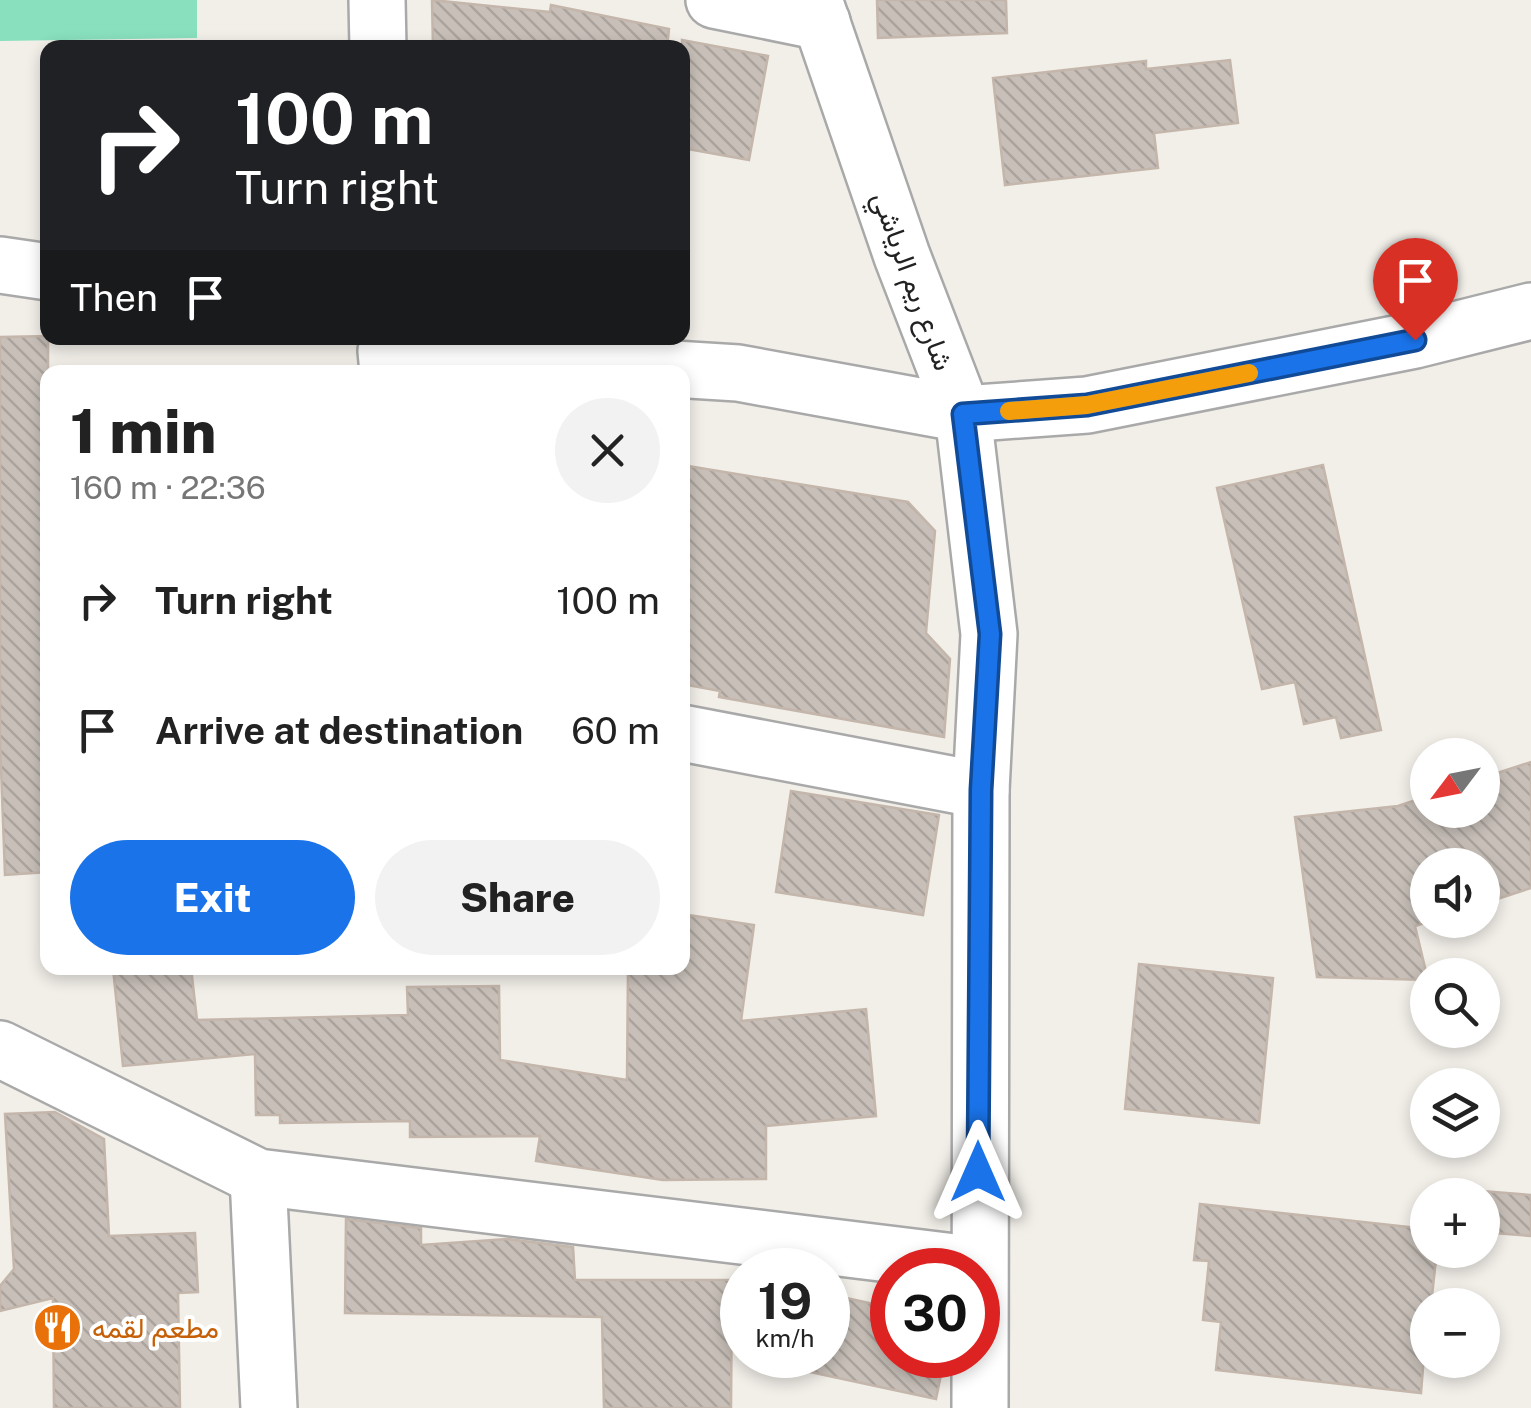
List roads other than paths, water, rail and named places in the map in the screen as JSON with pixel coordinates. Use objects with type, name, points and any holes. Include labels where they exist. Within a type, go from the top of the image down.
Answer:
[{"type":"street","points":[[376,0],[378,40]]},
{"type":"street","points":[[714,0],[818,11]]},
{"type":"street","name":"شارع ريم الرياشي","points":[[818,11],[902,256],[963,414],[990,634],[981,790],[979,1248]]},
{"type":"street","points":[[0,264],[40,271]]},
{"type":"street","points":[[690,370],[738,373],[963,414],[1087,405],[1415,340],[1531,310]]},
{"type":"street","points":[[378,350],[613,365]]},
{"type":"street","points":[[690,734],[981,790]]},
{"type":"street","points":[[0,1048],[258,1178],[870,1252]]},
{"type":"street","points":[[258,1178],[269,1408]]},
{"type":"street","name":"شارع ريم الرياشي","points":[[980,1378],[980,1408]]},
{"type":"place","name":"مطعم لقمه","points":[[57,1328]]}]
